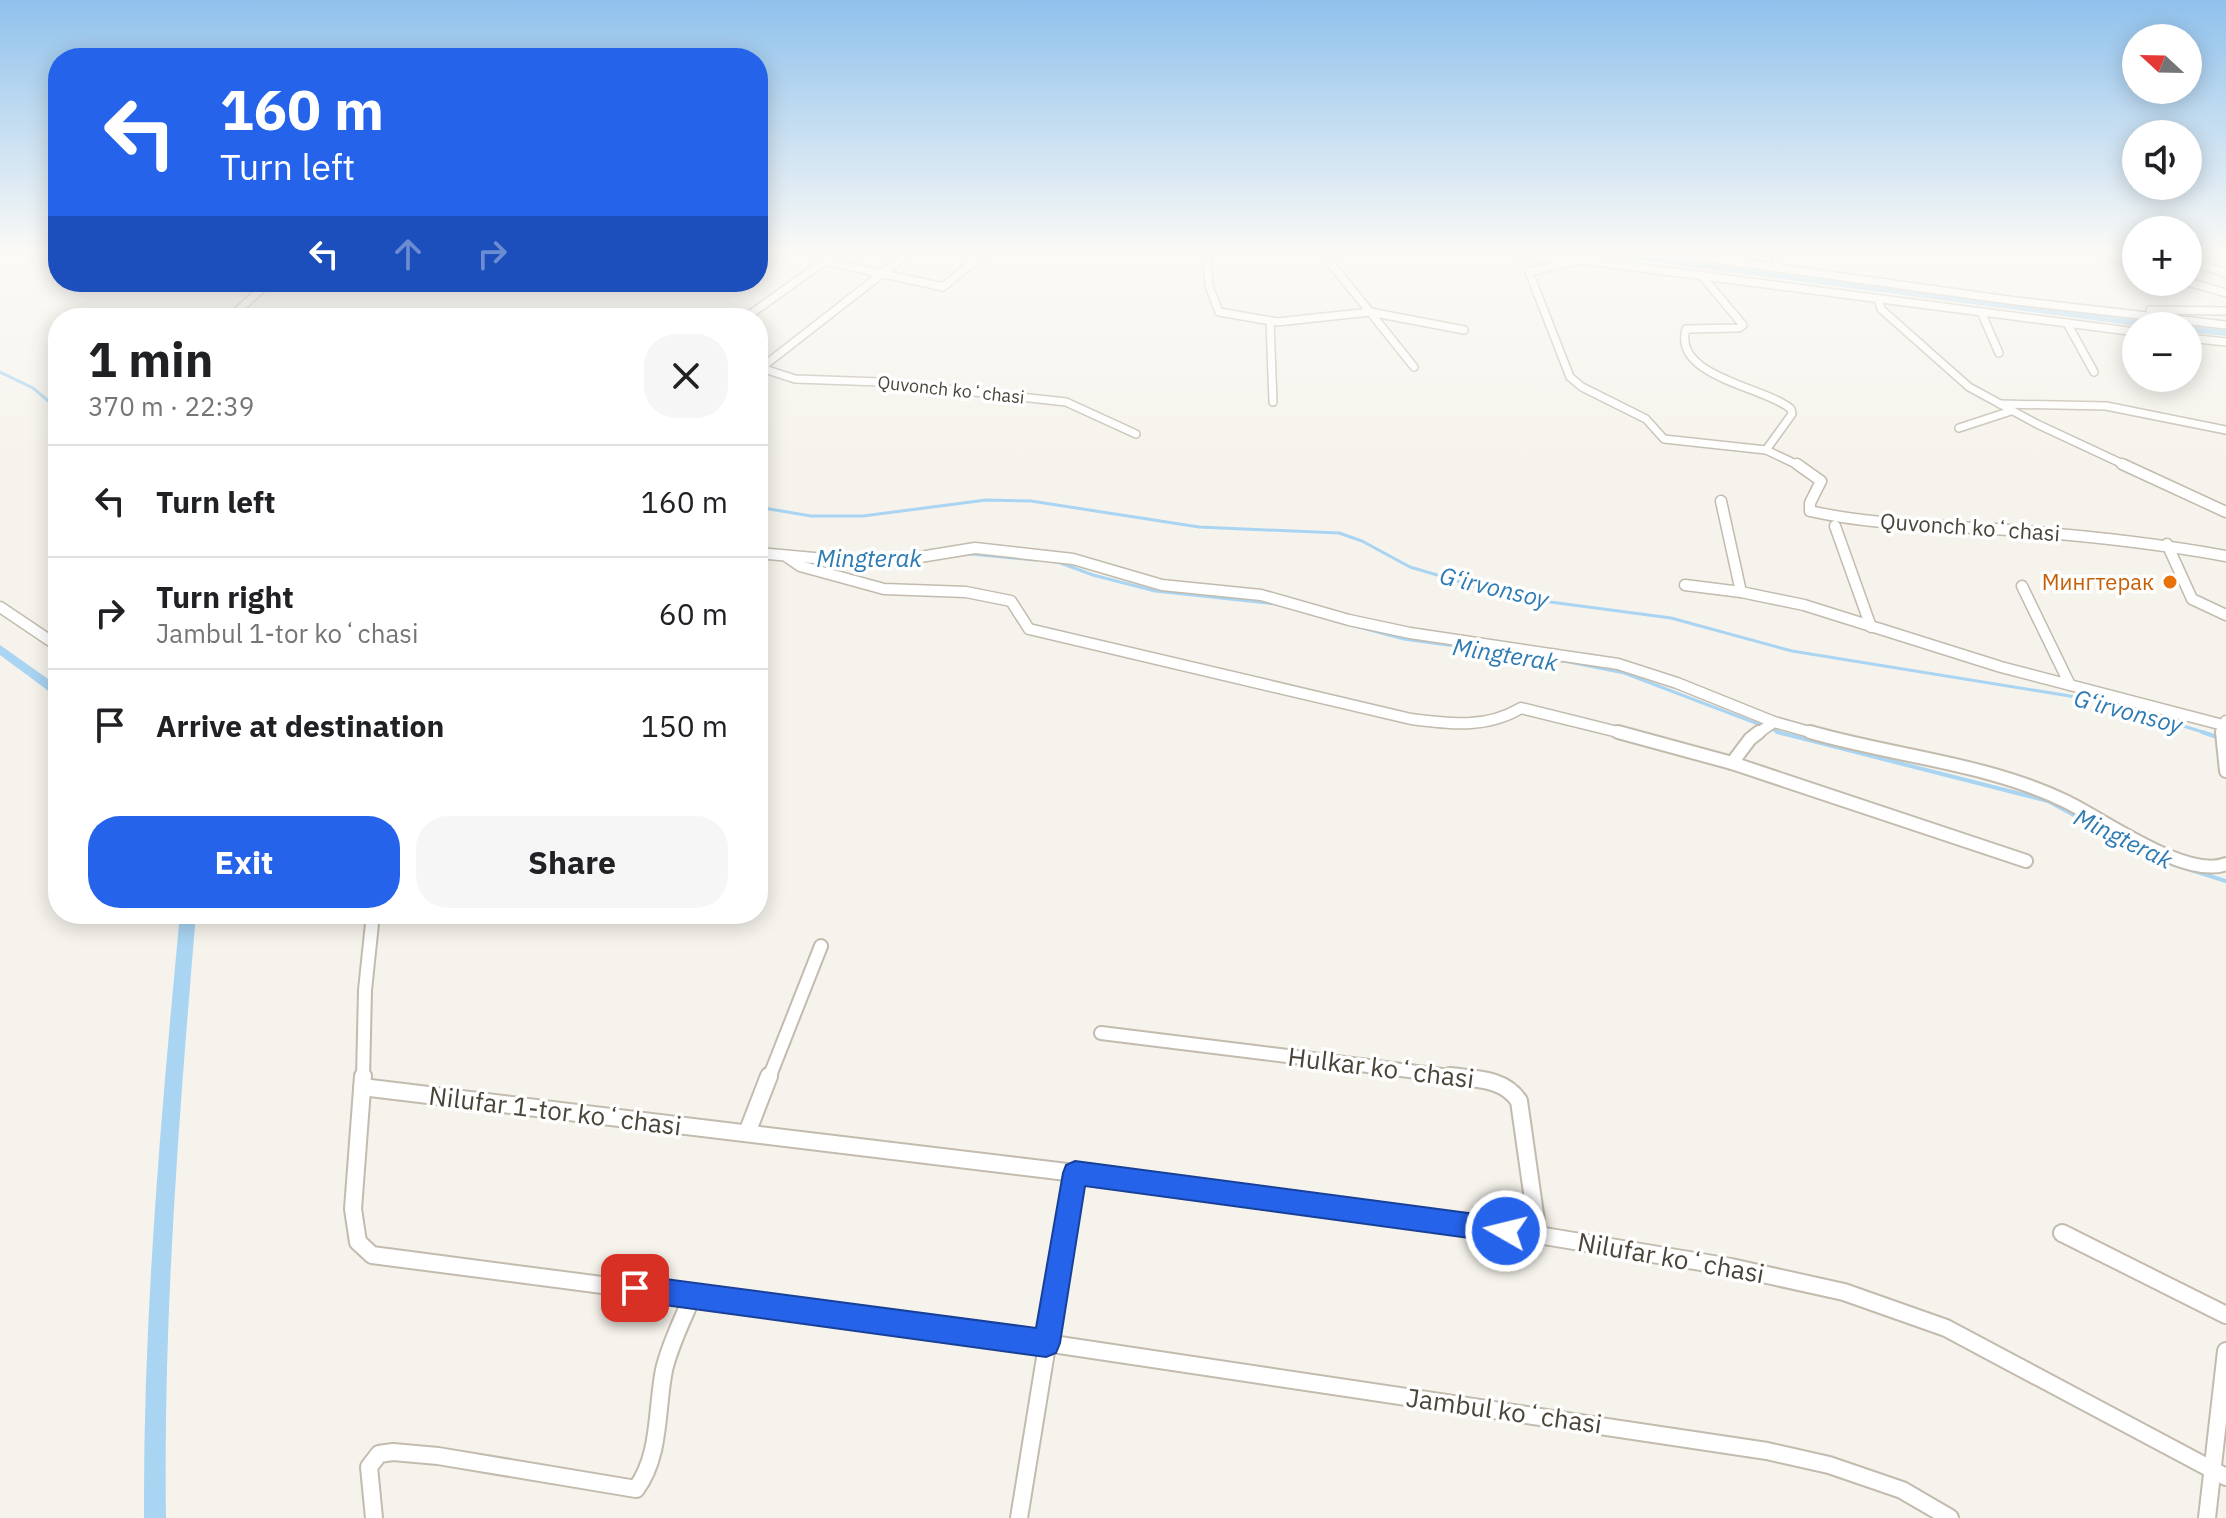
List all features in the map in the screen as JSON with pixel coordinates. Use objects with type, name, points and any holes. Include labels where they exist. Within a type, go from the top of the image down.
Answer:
[{"type":"street","name":"Quvonch koʻchasi","points":[[768,360],[813,326]]},
{"type":"street","points":[[1270,326],[1273,402]]},
{"type":"street","points":[[1381,326],[1414,367]]},
{"type":"street","points":[[1442,326],[1464,330]]},
{"type":"street","name":"Quvonch koʻchasi","points":[[1552,326],[1575,382],[1646,419],[1664,439],[1766,450],[1784,456],[1819,477],[1821,481],[1810,511],[1828,516],[2087,535],[2167,544],[2226,556]]},
{"type":"street","points":[[1742,326],[1686,329],[1683,336],[1702,367],[1715,376],[1774,397],[1791,409],[1792,414],[1766,450]]},
{"type":"street","points":[[1899,326],[1969,387],[2011,411],[2226,512]]},
{"type":"street","points":[[1987,326],[1999,353]]},
{"type":"street","points":[[2069,326],[2094,372]]},
{"type":"street","name":"Quvonch koʻchasi","points":[[2089,326],[2122,330]]},
{"type":"street","points":[[2202,339],[2226,342]]},
{"type":"street","name":"Quvonch koʻchasi","points":[[768,370],[795,379],[881,382],[1066,402],[1136,434]]},
{"type":"street","points":[[1999,404],[2106,406],[2226,430]]},
{"type":"street","points":[[1959,428],[2011,411]]},
{"type":"street","points":[[1721,501],[1741,592]]},
{"type":"street","points":[[1835,526],[1871,627]]},
{"type":"street","points":[[2167,544],[2192,599],[2226,615]]},
{"type":"street","points":[[768,554],[836,560],[914,558],[975,548],[1073,559],[1162,585],[1261,595],[1410,633],[1618,664],[1677,683],[1772,724],[1984,773],[2064,800],[2127,836],[2184,862],[2213,869],[2226,864]]},
{"type":"street","points":[[787,557],[800,566],[839,574],[884,589],[945,590],[993,596],[1011,601],[1029,629],[1411,719],[1472,724],[1504,720],[1521,708],[1532,709],[1732,763],[2026,861]]},
{"type":"street","points":[[1685,585],[1804,605],[2070,685],[2224,725],[2226,771]]},
{"type":"street","points":[[2022,586],[2070,685]]},
{"type":"street","points":[[0,607],[48,639]]},
{"type":"street","points":[[1732,763],[1750,739],[1772,724]]},
{"type":"street","points":[[362,1087],[365,986],[372,924]]},
{"type":"street","points":[[747,1133],[821,946]]},
{"type":"street","name":"Hulkar koʻchasi","points":[[1101,1033],[1495,1082],[1508,1088],[1521,1106],[1538,1235]]},
{"type":"street","name":"Nilufar 1-tor koʻchasi","points":[[362,1087],[1075,1173]]},
{"type":"street","name":"Jambul koʻchasi","points":[[362,1087],[354,1186],[355,1230],[357,1243],[364,1252],[1046,1343],[1767,1451],[1829,1465],[1902,1490],[1950,1518]]},
{"type":"street","points":[[1019,1518],[1075,1173]]},
{"type":"street","name":"Nilufar koʻchasi","points":[[1075,1173],[1538,1235],[1731,1267],[1844,1292],[1946,1328],[2218,1473]]},
{"type":"street","points":[[2062,1233],[2226,1315]]},
{"type":"street","points":[[374,1518],[369,1467],[379,1454],[393,1452],[438,1456],[636,1489],[641,1484],[657,1431],[666,1363],[693,1295]]},
{"type":"street","points":[[2207,1518],[2218,1473],[2226,1351]]},
{"type":"waterway","points":[[2202,330],[2226,333]]},
{"type":"waterway","name":"G‘irvonsoy","points":[[0,372],[33,388],[48,401]]},
{"type":"waterway","name":"G‘irvonsoy","points":[[768,509],[811,516],[863,516],[986,500],[1031,501],[1199,527],[1339,533],[1362,541],[1410,567],[1512,597],[1671,618],[1792,651],[2107,702],[2209,734]]},
{"type":"waterway","name":"Mingterak","points":[[956,556],[971,554],[1035,560]]},
{"type":"waterway","name":"Mingterak","points":[[1055,561],[1093,575],[1155,591],[1277,604]]},
{"type":"waterway","name":"Mingterak","points":[[1332,620],[1404,639],[1569,662],[1624,673],[1782,733]]},
{"type":"waterway","points":[[0,649],[48,685]]},
{"type":"waterway","name":"Mingterak","points":[[1777,732],[1782,733]]},
{"type":"waterway","name":"G‘irvonsoy","points":[[2202,732],[2220,738]]},
{"type":"waterway","name":"Mingterak","points":[[1782,733],[2048,801],[2153,858],[2226,881]]},
{"type":"waterway","points":[[155,1518],[158,1291],[187,924]]},
{"type":"place","name":"Мингтерак","points":[[2170,582]]},
{"type":"route","points":[[635,1288],[1046,1343],[1075,1173],[1506,1231]]}]
